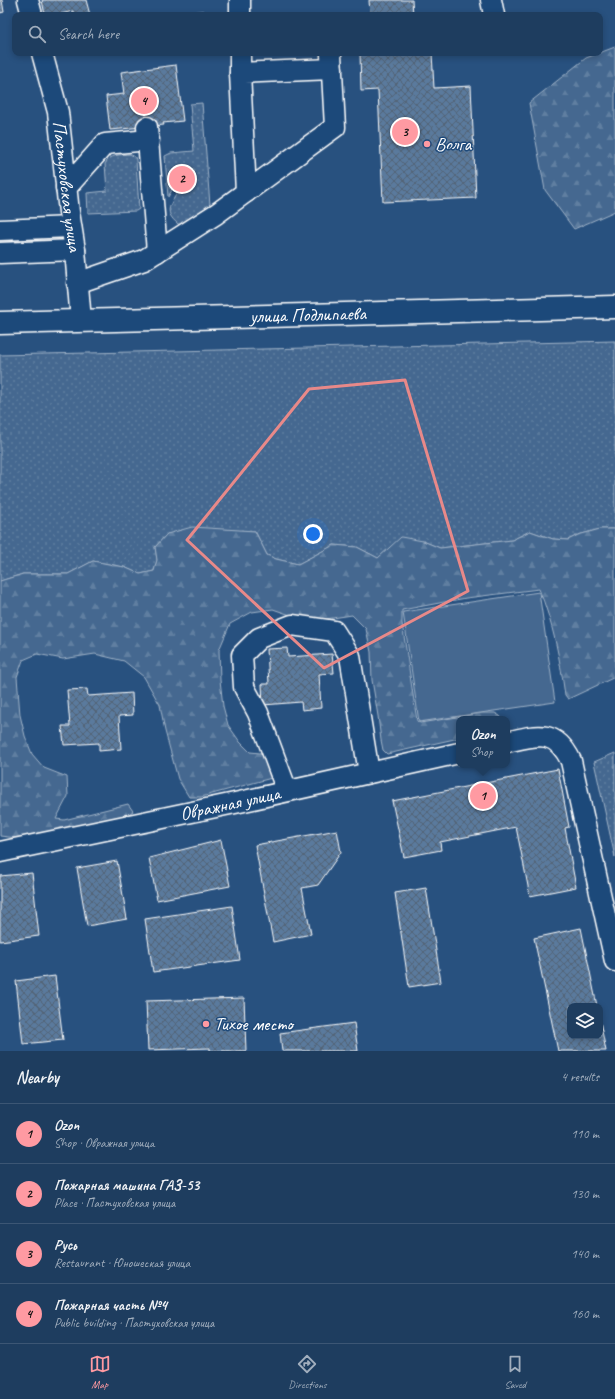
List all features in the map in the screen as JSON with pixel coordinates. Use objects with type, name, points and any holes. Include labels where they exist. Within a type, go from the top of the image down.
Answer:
[{"type":"main road","name":"улица Подлипаева","points":[[0,322],[615,307]]},
{"type":"street","points":[[28,0],[31,12]]},
{"type":"street","points":[[240,0],[240,12]]},
{"type":"street","points":[[491,0],[493,12]]},
{"type":"street","name":"Пастуховская улица","points":[[43,56],[58,112],[66,188],[75,250],[81,321]]},
{"type":"street","points":[[240,56],[246,192]]},
{"type":"street","points":[[77,283],[144,260],[216,214],[334,128],[332,62],[240,73]]},
{"type":"street","points":[[66,188],[105,144],[148,134],[157,252]]},
{"type":"street","points":[[0,230],[71,227]]},
{"type":"street","points":[[0,253],[75,250]]},
{"type":"street","points":[[287,791],[258,713],[244,687],[242,655],[259,638],[292,625],[334,630],[350,656],[369,773]]},
{"type":"street","points":[[510,741],[536,736],[549,737],[562,746],[568,754],[573,770],[615,962]]},
{"type":"street","name":"Овражная улица","points":[[0,852],[456,754]]},
{"type":"highlighted area","points":[[405,380],[468,591],[324,668],[187,540],[309,389]]},
{"type":"green space","points":[[615,47],[615,211],[574,229],[545,190],[529,103],[586,58],[591,56],[603,56],[603,52]]},
{"type":"green space","points":[[202,103],[210,205],[206,211],[184,225],[178,224],[169,213],[169,209],[177,193],[180,195],[195,170],[183,164],[169,188],[172,190],[168,197],[165,156],[171,153],[194,151],[190,104]]},
{"type":"green space","points":[[130,154],[135,157],[136,160],[139,209],[136,211],[88,213],[87,193],[107,191],[105,164],[107,161],[112,157]]},
{"type":"green space","points":[[615,341],[615,529],[600,529],[578,535],[568,540],[553,539],[530,531],[512,540],[440,548],[423,541],[386,551],[378,558],[357,547],[334,545],[298,564],[276,559],[267,555],[255,531],[226,530],[167,534],[155,547],[157,560],[154,571],[140,574],[124,567],[93,561],[68,574],[23,574],[0,581],[0,355]]},
{"type":"green space","points":[[192,527],[255,531],[267,555],[276,559],[298,564],[334,545],[357,547],[378,558],[401,537],[423,541],[440,548],[512,540],[530,531],[553,539],[568,540],[578,535],[600,529],[615,529],[615,677],[568,699],[565,695],[552,628],[539,589],[466,598],[402,610],[402,623],[417,721],[420,723],[456,717],[456,739],[387,754],[383,750],[381,740],[372,680],[371,652],[366,629],[352,615],[326,619],[296,617],[273,609],[252,612],[230,624],[219,650],[223,706],[228,725],[240,742],[250,752],[270,754],[279,776],[201,797],[189,797],[178,779],[165,731],[160,705],[144,677],[124,661],[95,654],[63,659],[37,654],[23,660],[17,677],[20,715],[25,736],[32,754],[44,768],[67,777],[68,796],[56,819],[64,820],[128,804],[133,811],[123,818],[51,832],[17,838],[0,836],[0,581],[23,574],[68,574],[93,561],[124,567],[140,574],[154,571],[157,560],[155,547],[167,534]]},
{"type":"green space","points":[[539,592],[555,702],[419,722],[403,612]]},
{"type":"green space","points":[[482,713],[495,713],[500,716],[463,716]]},
{"type":"green space","points":[[615,753],[615,857],[594,762]]},
{"type":"building","points":[[0,0],[2,0],[4,12],[0,13]]},
{"type":"building","points":[[42,0],[86,0],[89,12],[73,11],[44,12]]},
{"type":"building","points":[[369,0],[412,0],[413,12],[370,12]]},
{"type":"building","name":"Волга","points":[[360,56],[432,56],[434,88],[471,86],[476,198],[383,202],[378,90],[361,91]]},
{"type":"building","points":[[176,65],[183,121],[163,123],[164,125],[110,130],[106,96],[124,94],[121,72]]},
{"type":"building","points":[[287,648],[288,657],[332,654],[334,673],[319,674],[321,708],[302,710],[301,702],[263,705],[262,684],[269,684],[267,649]]},
{"type":"building","points":[[87,689],[88,696],[132,693],[133,715],[119,716],[121,749],[99,751],[99,743],[64,745],[62,726],[70,726],[67,690]]},
{"type":"building","points":[[558,769],[569,827],[565,828],[576,887],[530,896],[516,827],[440,842],[441,850],[404,857],[392,801]]},
{"type":"building","points":[[337,830],[341,852],[318,885],[302,888],[311,934],[273,942],[255,845]]},
{"type":"building","points":[[221,840],[230,886],[157,900],[149,858]]},
{"type":"building","points":[[117,861],[127,919],[87,926],[77,868]]},
{"type":"building","points":[[32,873],[39,936],[0,941],[0,876]]},
{"type":"building","points":[[426,888],[441,982],[409,987],[395,893]]},
{"type":"building","points":[[232,906],[240,960],[153,972],[145,919]]},
{"type":"building","points":[[581,928],[596,1003],[567,1003],[567,1039],[603,1039],[603,1036],[606,1051],[558,1051],[534,938]]},
{"type":"building","points":[[55,976],[63,1040],[23,1044],[16,981]]},
{"type":"building","points":[[244,998],[246,1051],[210,1051],[210,1048],[148,1050],[146,1001]]},
{"type":"building","points":[[354,1023],[358,1051],[282,1051],[280,1033]]},
{"type":"place","name":"Пожарная часть №4","points":[[144,101]]},
{"type":"place","name":"Русь","points":[[405,132]]},
{"type":"place","name":"Волга","points":[[427,144]]},
{"type":"place","name":"Пожарная машина ГАЗ-53","points":[[182,179]]},
{"type":"place","name":"Ozon","points":[[483,796]]},
{"type":"place","name":"Тихое место","points":[[206,1024]]}]
